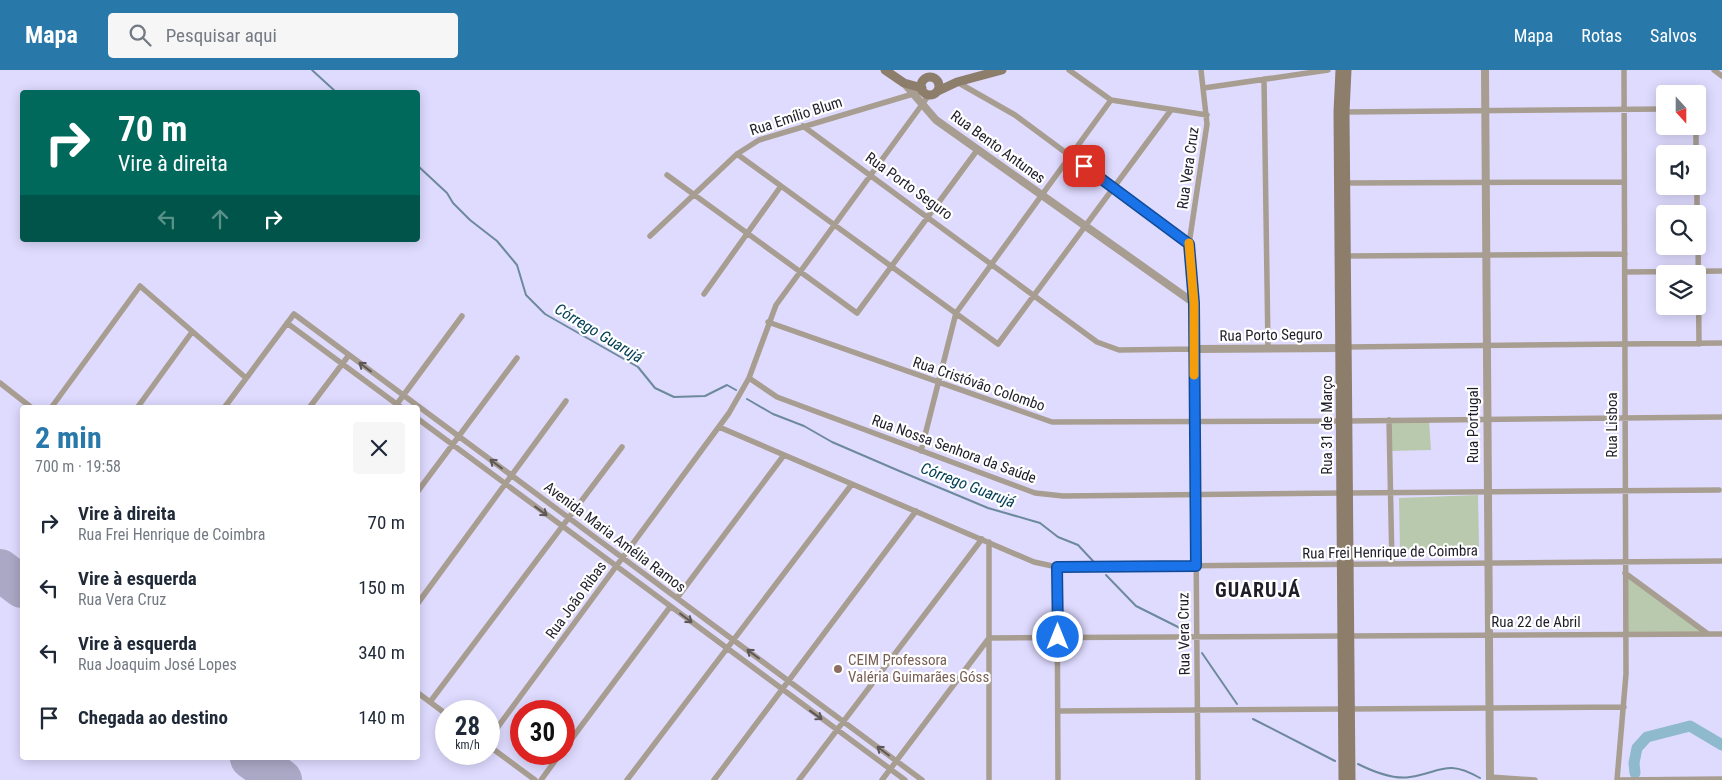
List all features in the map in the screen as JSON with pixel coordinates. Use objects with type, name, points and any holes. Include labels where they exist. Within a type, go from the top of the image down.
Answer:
[{"type":"main road","points":[[885,70],[904,83],[929,85]]},
{"type":"main road","name":"Rua Emílio Blum","points":[[929,85],[956,82],[1002,70]]},
{"type":"main road","name":"Rua 31 de Março","points":[[1340,70],[1346,636],[1346,709],[1343,780]]},
{"type":"main road","name":"Rua 31 de Março","points":[[1344,348],[1346,70]]},
{"type":"main road","name":"Rua 31 de Março","points":[[1346,709],[1351,780]]},
{"type":"street","points":[[1069,70],[1111,100],[1207,115]]},
{"type":"street","name":"Rua Vera Cruz","points":[[1198,780],[1194,303],[1189,244],[1206,140],[1207,115],[1201,70]]},
{"type":"street","points":[[1204,88],[1328,70]]},
{"type":"street","name":"Rua Portugal","points":[[1485,70],[1490,778]]},
{"type":"street","name":"Rua Lisboa","points":[[1618,780],[1624,707],[1626,634],[1624,70]]},
{"type":"street","points":[[1714,70],[1722,76]]},
{"type":"street","points":[[1264,79],[1268,348]]},
{"type":"street","points":[[956,82],[1006,110],[1189,244]]},
{"type":"street","name":"Rua Bento Antunes","points":[[904,83],[936,120],[1194,303]]},
{"type":"street","name":"Rua Emílio Blum","points":[[650,236],[737,154],[759,140],[913,94],[929,85]]},
{"type":"street","name":"Rua João Ribas","points":[[500,724],[719,427],[748,378],[776,305],[872,176],[922,104],[929,85]]},
{"type":"street","points":[[921,451],[956,313],[1111,100]]},
{"type":"street","points":[[1345,112],[1656,109]]},
{"type":"street","points":[[737,154],[998,344],[1171,110]]},
{"type":"street","name":"Rua Porto Seguro","points":[[803,126],[1097,342],[1111,349],[1722,343]]},
{"type":"street","points":[[667,175],[857,313],[978,149]]},
{"type":"street","points":[[1346,183],[1624,182]]},
{"type":"street","points":[[704,294],[781,186]]},
{"type":"street","points":[[1346,256],[1625,254]]},
{"type":"street","points":[[1706,271],[1722,271]]},
{"type":"street","points":[[1625,272],[1656,272]]},
{"type":"street","points":[[53,405],[140,286],[246,378]]},
{"type":"street","name":"Avenida Maria Amélia Ramos","points":[[287,322],[294,314],[416,405]]},
{"type":"street","points":[[1699,315],[1699,344]]},
{"type":"street","points":[[398,405],[403,395],[462,316]]},
{"type":"street","points":[[226,405],[287,322],[397,405]]},
{"type":"street","name":"Rua Cristóvão Colombo","points":[[768,322],[1052,422],[1722,418]]},
{"type":"street","points":[[138,405],[192,332]]},
{"type":"street","points":[[311,405],[349,354]]},
{"type":"street","points":[[420,488],[517,358]]},
{"type":"street","name":"Rua Nossa Senhora da Saúde","points":[[748,378],[777,397],[1035,493],[1063,496],[1719,490]]},
{"type":"street","points":[[0,383],[28,405]]},
{"type":"street","points":[[420,600],[566,401]]},
{"type":"street","name":"Avenida Maria Amélia Ramos","points":[[420,408],[922,780]]},
{"type":"street","points":[[1390,420],[1392,564]]},
{"type":"street","name":"Avenida Maria Amélia Ramos","points":[[420,421],[904,780]]},
{"type":"street","name":"Rua Frei Henrique de Coimbra","points":[[719,427],[1034,562],[1057,567],[1722,561]]},
{"type":"street","points":[[430,702],[622,447]]},
{"type":"street","points":[[677,598],[784,455]]},
{"type":"street","points":[[627,780],[852,484]]},
{"type":"street","points":[[714,780],[916,511]]},
{"type":"street","points":[[799,780],[982,539]]},
{"type":"street","points":[[989,542],[989,780]]},
{"type":"street","points":[[1057,567],[1058,780]]},
{"type":"street","points":[[1625,573],[1708,634]]},
{"type":"street","points":[[575,734],[670,607]]},
{"type":"street","name":"Rua 22 de Abril","points":[[990,638],[1722,634]]},
{"type":"street","points":[[882,780],[990,638]]},
{"type":"street","points":[[420,694],[435,706]]},
{"type":"street","points":[[1058,711],[1624,707]]},
{"type":"street","points":[[500,754],[535,780]]},
{"type":"street","points":[[540,780],[552,765]]},
{"type":"street","points":[[1490,778],[1535,780]]},
{"type":"street","points":[[1618,780],[1722,779]]},
{"type":"green space","points":[[1389,420],[1429,420],[1431,450],[1390,451]]},
{"type":"green space","points":[[1478,495],[1479,547],[1400,550],[1399,498]]},
{"type":"green space","points":[[1625,573],[1708,634],[1626,634]]},
{"type":"waterway","name":"Córrego Guarujá","points":[[312,70],[334,90]]},
{"type":"waterway","name":"Córrego Guarujá","points":[[420,168],[447,193],[453,203],[470,220],[497,241],[517,265],[526,295],[545,314],[638,367],[655,388],[674,397],[705,396],[727,385],[736,390]]},
{"type":"waterway","name":"Córrego Guarujá","points":[[747,399],[773,414],[804,426],[832,442],[897,470],[988,508],[1040,523],[1058,537],[1078,545],[1093,561]]},
{"type":"waterway","name":"Córrego Guarujá","points":[[1106,575],[1136,606],[1182,629]]},
{"type":"waterway","name":"Córrego Guarujá","points":[[1202,653],[1237,704]]},
{"type":"waterway","name":"Córrego Guarujá","points":[[1253,719],[1335,761]]},
{"type":"waterway","points":[[1635,773],[1634,763],[1637,748],[1647,737],[1690,726],[1722,745]]},
{"type":"waterway","name":"Córrego Guarujá","points":[[1358,764],[1376,772],[1403,778],[1444,768],[1459,769],[1480,778]]},
{"type":"runway","points":[[0,570],[20,585]]},
{"type":"runway","points":[[254,760],[281,780]]},
{"type":"slow traffic","points":[[1189,243],[1194,303],[1194,375]]},
{"type":"place","name":"CEIM Professora Valéria Guimarães Góss","points":[[838,669]]},
{"type":"district","name":"GUARUJÁ","points":[[1258,590]]},
{"type":"route","points":[[1058,637],[1057,567],[1196,566],[1194,303],[1189,244],[1084,166]]}]
